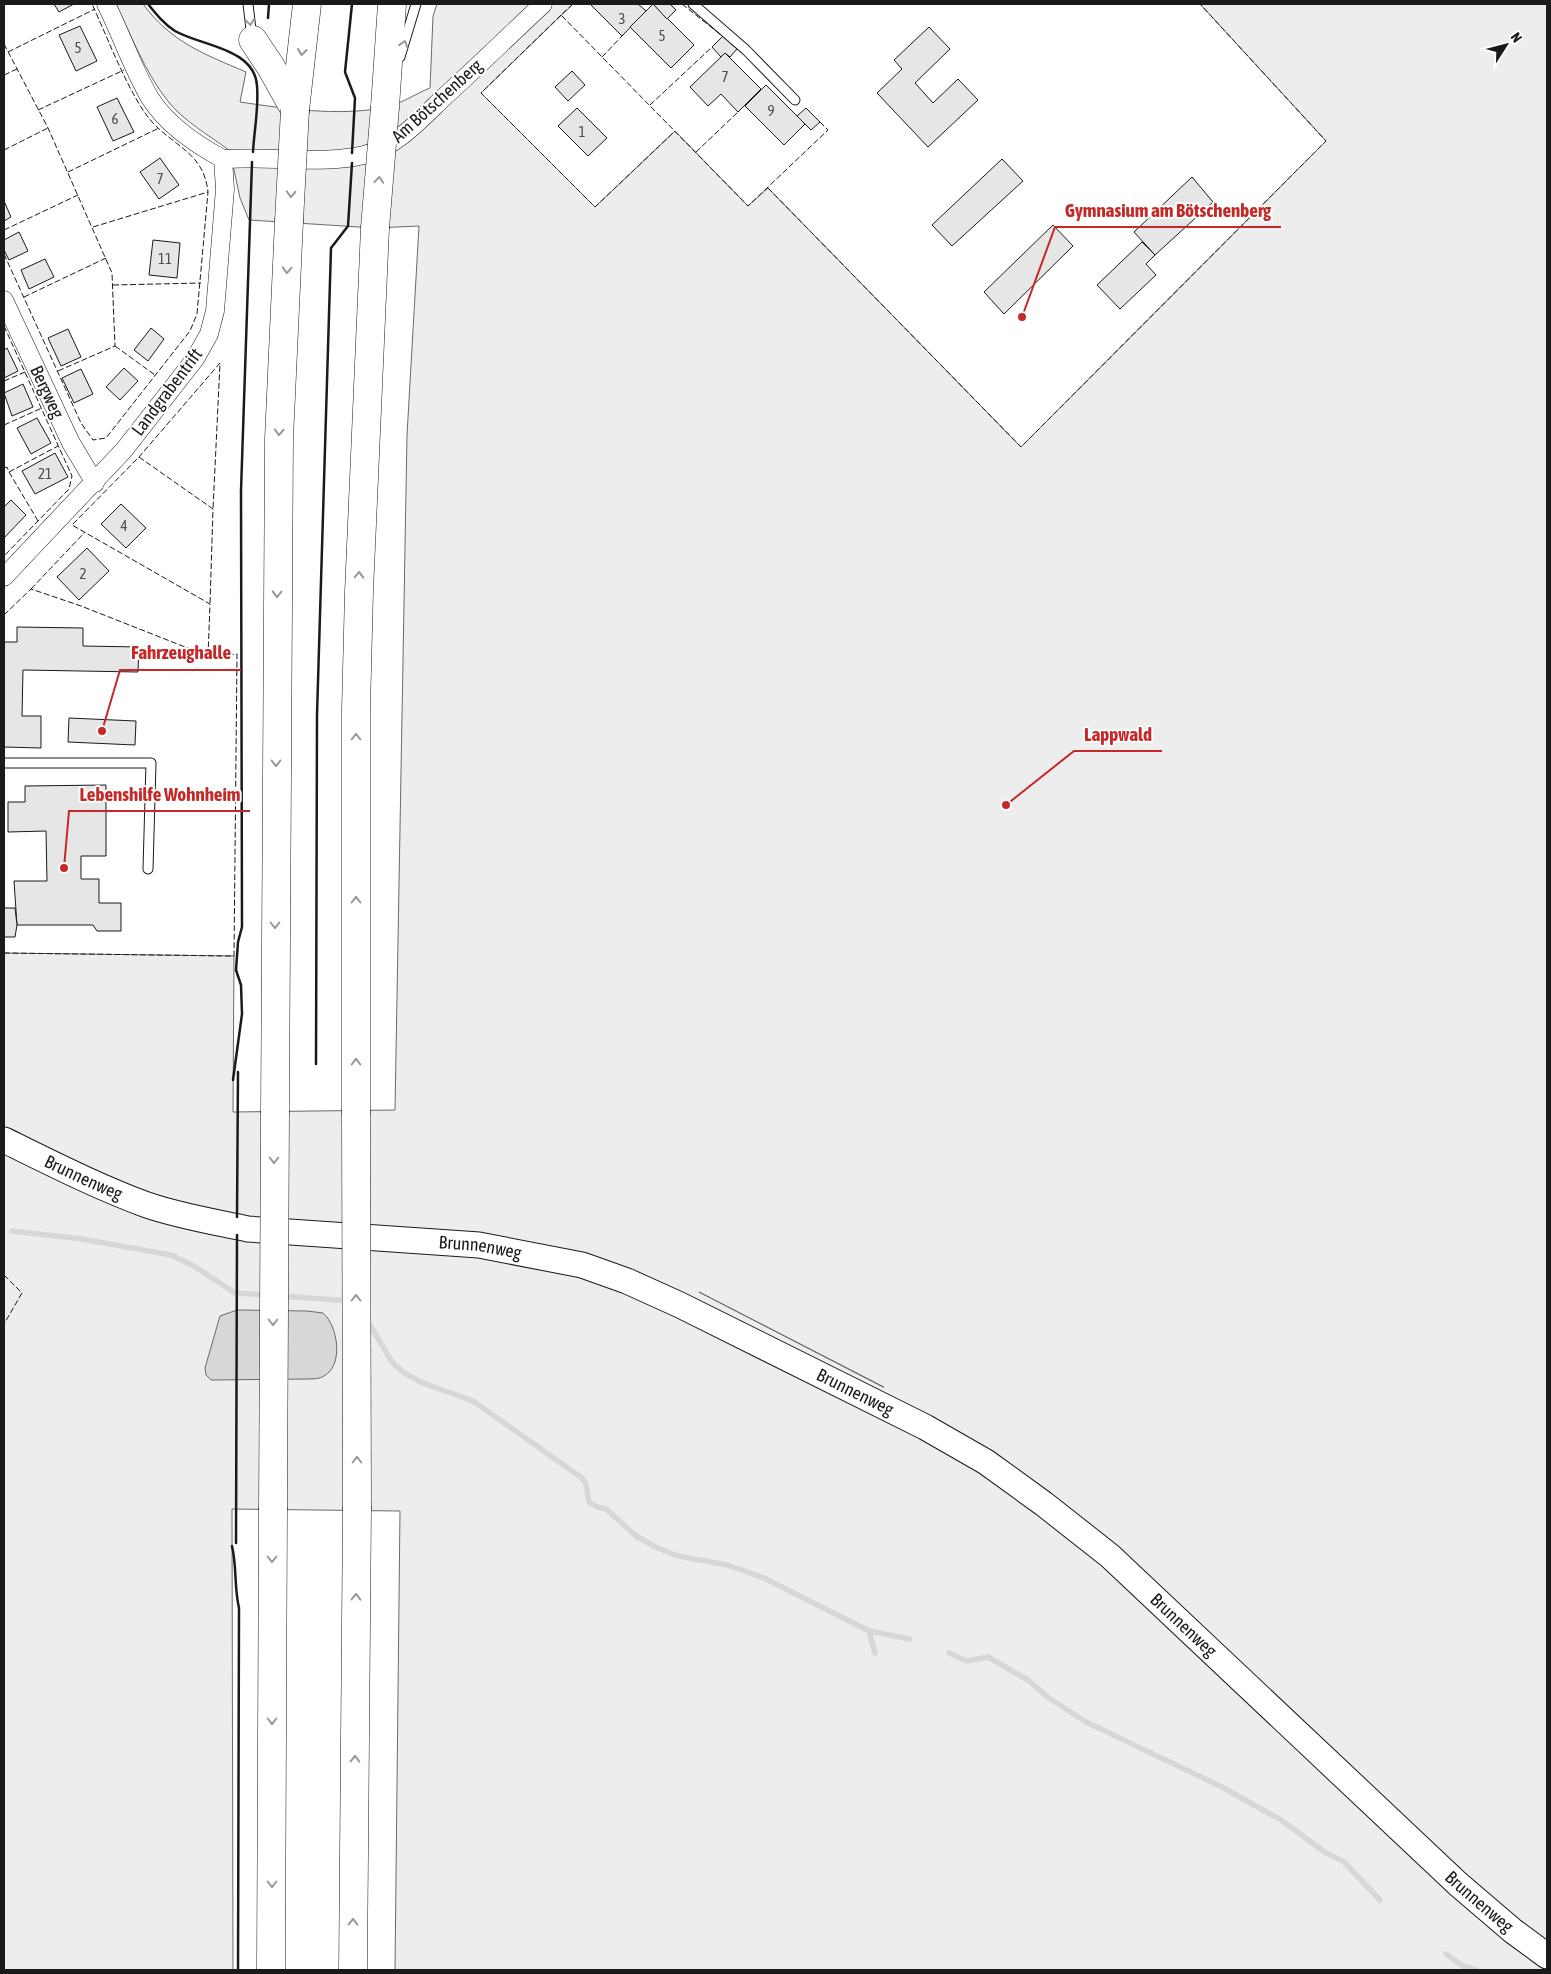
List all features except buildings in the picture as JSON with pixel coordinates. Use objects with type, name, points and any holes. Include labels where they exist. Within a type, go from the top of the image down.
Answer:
[{"type":"highway","points":[[271,1970],[279,439],[295,110],[307,4]]},
{"type":"highway","points":[[352,1970],[357,1509],[356,709],[358,592],[376,228],[392,4]]},
{"type":"highway","points":[[253,40],[271,67],[295,110]]},
{"type":"main road","name":"Brunnenweg","points":[[4,1140],[99,1186],[149,1205],[223,1224],[248,1229],[479,1245],[582,1266],[627,1281],[680,1305],[925,1427],[986,1462],[1110,1556],[1458,1884],[1512,1931],[1547,1956]]},
{"type":"street","points":[[106,4],[150,98],[165,117],[184,134],[223,160]]},
{"type":"street","name":"Am Bötschenberg","points":[[223,160],[249,157],[340,158],[365,155],[391,144],[424,117],[543,4]]},
{"type":"street","name":"Landgrabentrift","points":[[4,577],[94,483],[176,384],[195,359],[209,334],[215,311],[225,189],[223,160]]},
{"type":"street","name":"Bergweg","points":[[4,300],[71,443],[94,483]]},
{"type":"lane","points":[[248,4],[253,40]]},
{"type":"lane","points":[[385,107],[416,4]]},
{"type":"lane","points":[[693,4],[746,50],[795,100]]},
{"type":"lane","points":[[4,764],[151,763],[148,869]]},
{"type":"shaded area","points":[[116,4],[143,4],[165,28],[189,46],[246,72],[240,102],[294,109],[347,111],[389,107],[430,88],[433,16],[437,4],[573,4],[481,93],[595,207],[675,131],[748,206],[768,188],[1021,447],[1326,141],[1200,4],[1547,4],[1547,1970],[395,1970],[400,1511],[232,1509],[233,1970],[4,1970],[4,953],[234,956],[233,1112],[395,1110],[407,435],[419,226],[375,228],[249,220],[240,198],[230,151],[173,108],[145,65]],"holes":[[[699,1292],[884,1387],[883,1387]]]},
{"type":"shaded area","points":[[237,1310],[323,1313],[332,1327],[337,1345],[334,1363],[330,1371],[322,1377],[314,1379],[211,1380],[206,1375],[205,1368],[220,1316]]},
{"type":"waterway","points":[[12,1231],[82,1239],[171,1255],[194,1266],[235,1293],[267,1295]]},
{"type":"waterway","points":[[282,1296],[350,1301]]},
{"type":"waterway","points":[[367,1320],[392,1362],[404,1373],[423,1383],[473,1401],[582,1478],[586,1484],[589,1502],[597,1507],[606,1509],[636,1536],[655,1547],[678,1556],[727,1565],[764,1578],[869,1631],[910,1639]]},
{"type":"waterway","points":[[869,1631],[875,1653]]},
{"type":"waterway","points":[[949,1653],[967,1661],[988,1657],[1028,1680],[1049,1698],[1086,1722],[1220,1786],[1281,1820],[1326,1853],[1343,1861],[1380,1900]]},
{"type":"waterway","points":[[1446,1954],[1463,1966],[1476,1970]]},
{"type":"fence","points":[[4,254],[81,423],[93,440],[106,438],[190,331],[197,314],[208,192],[201,169],[195,160],[162,132],[144,112],[128,83],[92,4]]},
{"type":"fence","points":[[573,4],[561,15],[748,206],[828,130],[820,122]]},
{"type":"fence","points":[[682,4],[721,35]]},
{"type":"fence","points":[[768,188],[1021,447],[1326,141],[1200,4]]},
{"type":"fence","points":[[8,52],[95,9]]},
{"type":"fence","points":[[561,15],[481,93],[595,207],[675,131]]},
{"type":"fence","points":[[602,57],[622,36]]},
{"type":"fence","points":[[4,44],[48,128],[112,273],[115,346],[58,371]]},
{"type":"fence","points":[[650,105],[712,47]]},
{"type":"fence","points":[[4,75],[17,69]]},
{"type":"fence","points":[[38,110],[124,70]]},
{"type":"fence","points":[[696,152],[738,112]]},
{"type":"fence","points":[[4,150],[48,128]]},
{"type":"fence","points":[[68,172],[159,128]]},
{"type":"fence","points":[[93,227],[208,192]]},
{"type":"fence","points":[[4,230],[78,195]]},
{"type":"fence","points":[[24,297],[106,258]]},
{"type":"fence","points":[[113,285],[201,283]]},
{"type":"fence","points":[[4,326],[72,476],[69,489],[4,556]]},
{"type":"fence","points":[[115,346],[155,375]]},
{"type":"fence","points":[[208,656],[210,604],[72,525],[139,457],[220,363],[213,509]]},
{"type":"fence","points":[[4,381],[25,372]]},
{"type":"fence","points":[[4,425],[42,408]]},
{"type":"fence","points":[[4,468],[7,467],[9,472],[58,446]]},
{"type":"fence","points":[[139,457],[213,509],[210,604]]},
{"type":"fence","points":[[9,472],[38,521]]},
{"type":"fence","points":[[31,589],[85,532]]},
{"type":"fence","points":[[4,615],[31,589],[81,606],[208,656],[237,654],[234,956],[4,953]]},
{"type":"fence","points":[[4,1275],[22,1293],[4,1324]]},
{"type":"wall","points":[[148,4],[175,31],[225,50],[247,63],[254,73],[257,86],[257,111],[253,152]]},
{"type":"wall","points":[[268,18],[269,4]]},
{"type":"wall","points":[[352,4],[345,72],[355,98],[352,153]]},
{"type":"wall","points":[[233,1080],[242,1014],[241,985],[236,970],[238,942],[242,927],[241,491],[252,162]]},
{"type":"wall","points":[[316,1064],[317,715],[331,248],[348,226],[352,163]]},
{"type":"wall","points":[[237,1217],[238,1072]]},
{"type":"wall","points":[[236,1543],[237,1235]]},
{"type":"wall","points":[[232,1546],[239,1608],[238,1970]]},
{"type":"place","name":"Gymnasium am Bötschenberg","points":[[1022,317]]},
{"type":"place","name":"Fahrzeughalle","points":[[102,731]]},
{"type":"place","name":"Lappwald","points":[[1006,805]]},
{"type":"place","name":"Lebenshilfe Wohnheim","points":[[64,868]]}]
